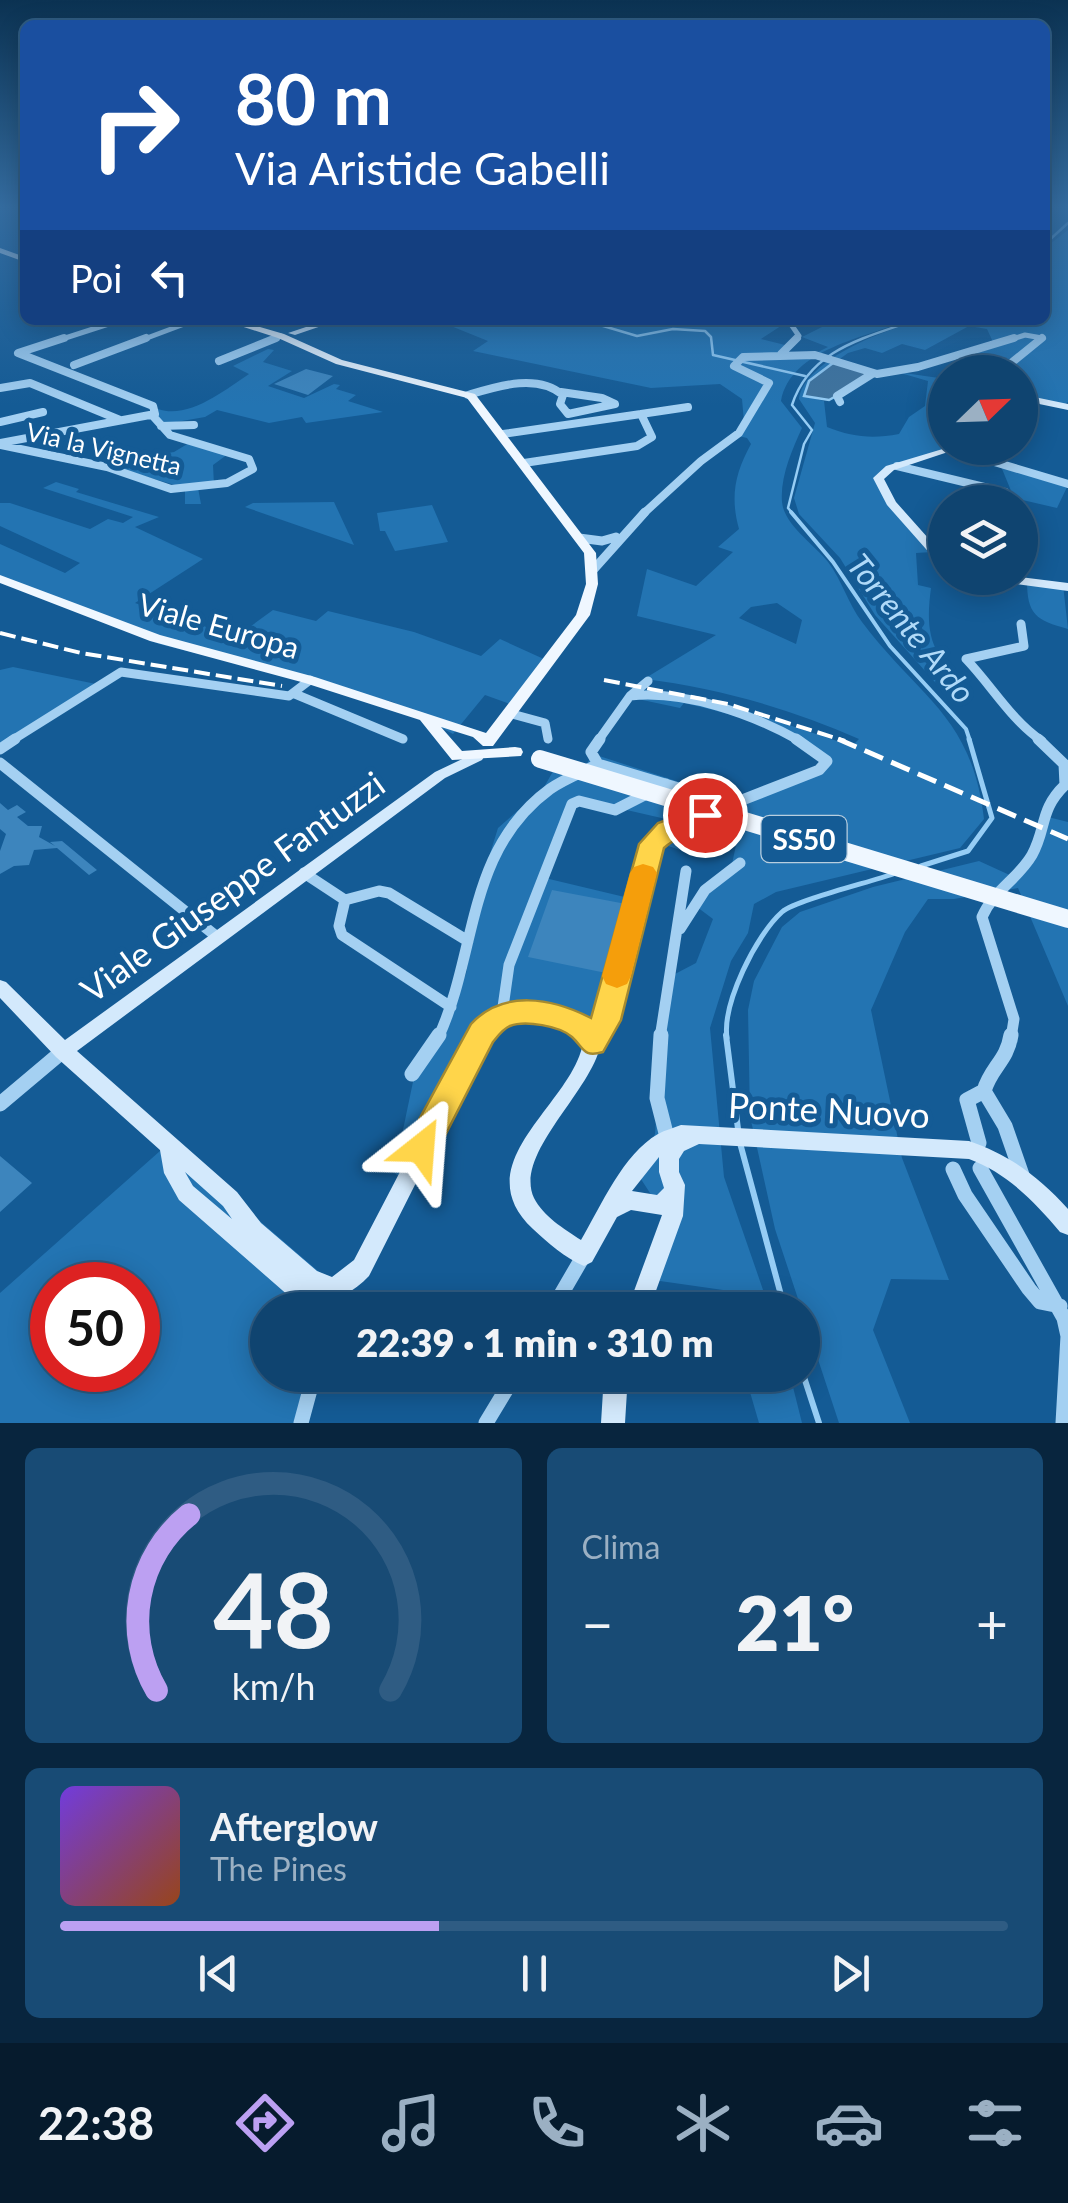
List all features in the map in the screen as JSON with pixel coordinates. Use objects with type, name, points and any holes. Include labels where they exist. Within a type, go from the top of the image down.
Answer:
[{"type":"main road","points":[[244,325],[285,336],[339,362],[468,394],[524,462],[583,544],[594,569],[591,594],[582,614],[506,721],[462,757],[450,748]]},
{"type":"main road","points":[[285,336],[320,325]]},
{"type":"main road","points":[[1038,400],[1066,404]]},
{"type":"main road","points":[[928,456],[878,475],[891,503],[928,545]]},
{"type":"main road","name":"Viale Europa","points":[[0,578],[156,638],[310,680],[424,718],[480,744]]},
{"type":"main road","points":[[1038,584],[1068,588]]},
{"type":"main road","name":"Viale Europa","points":[[424,718],[450,748]]},
{"type":"main road","points":[[506,721],[502,737],[515,752]]},
{"type":"main road","points":[[440,776],[456,736],[515,752]]},
{"type":"main road","name":"Viale Giuseppe Fantuzzi","points":[[63,1051],[480,744]]},
{"type":"main road","name":"SS50","points":[[515,752],[1068,919]]},
{"type":"main road","points":[[0,987],[63,1051],[170,1148],[174,1173],[186,1193],[284,1277],[309,1293],[350,1280],[363,1267],[482,1033],[502,1014],[528,1011],[566,1019],[582,1028],[592,1042],[577,1079],[522,1156],[518,1182],[537,1222],[584,1255],[610,1212],[640,1189],[657,1164],[670,1163]]},
{"type":"main road","name":"Ponte Nuovo","points":[[670,1163],[697,1135],[956,1148],[985,1154],[1023,1178],[1068,1226]]},
{"type":"main road","points":[[640,1189],[667,1202],[670,1163]]},
{"type":"main road","points":[[645,1292],[663,1246],[670,1163]]},
{"type":"main road","points":[[640,1189],[660,1221],[663,1246]]},
{"type":"main road","points":[[614,1423],[615,1392]]},
{"type":"street","points":[[91,325],[103,325]]},
{"type":"street","points":[[74,365],[181,325]]},
{"type":"street","points":[[780,355],[799,336],[791,325]]},
{"type":"street","name":"Via la Vignetta","points":[[0,444],[107,467],[142,482],[171,488],[227,483],[253,469],[249,460],[174,436],[152,415],[156,411],[153,406],[18,353],[96,327]]},
{"type":"street","points":[[957,355],[1025,334],[1042,338],[1021,355]]},
{"type":"street","points":[[219,361],[285,336]]},
{"type":"street","points":[[594,569],[614,538],[745,427],[769,383],[734,364],[742,357],[815,355],[872,374]]},
{"type":"street","points":[[840,402],[836,397],[872,374],[928,364]]},
{"type":"street","points":[[0,388],[30,383],[126,421]]},
{"type":"street","points":[[468,394],[521,384],[552,385],[562,392],[615,404],[568,414],[560,404],[562,392]]},
{"type":"street","points":[[502,434],[688,407]]},
{"type":"street","points":[[0,422],[43,412]]},
{"type":"street","points":[[524,462],[647,443],[652,437],[640,414]]},
{"type":"street","points":[[0,444],[152,415]]},
{"type":"street","points":[[161,426],[194,426]]},
{"type":"street","points":[[1007,465],[1068,484]]},
{"type":"street","points":[[896,466],[976,485]]},
{"type":"street","points":[[583,544],[614,538]]},
{"type":"street","points":[[979,1143],[967,1100],[984,1091],[988,1077],[1008,1055],[1014,1020],[982,917],[998,886],[1023,868],[1032,855],[1044,803],[1065,785],[1064,764],[1051,748],[1020,726],[998,693],[966,660],[1024,646],[1021,624]]},
{"type":"street","points":[[0,749],[121,672],[295,694],[403,739]]},
{"type":"street","points":[[295,694],[310,680]]},
{"type":"street","points":[[598,764],[591,752],[630,696],[648,681]]},
{"type":"street","points":[[592,1042],[606,1020],[652,844],[668,829],[824,768],[825,758],[815,750],[731,712],[651,694],[630,696]]},
{"type":"street","points":[[506,721],[544,723],[548,740]]},
{"type":"street","points":[[0,763],[216,936]]},
{"type":"street","points":[[412,1074],[438,1038],[456,1001],[486,871],[505,834],[550,790],[598,764],[732,804]]},
{"type":"street","points":[[502,1014],[509,965],[572,804],[579,801],[615,810],[666,784]]},
{"type":"street","points":[[677,934],[701,896],[729,868],[740,863]]},
{"type":"street","points":[[670,1163],[657,1105],[661,1019],[686,872]]},
{"type":"street","points":[[304,873],[345,900],[379,891],[390,893],[468,942]]},
{"type":"street","points":[[345,900],[339,921],[342,935],[451,1007]]},
{"type":"street","points":[[0,1104],[63,1051]]},
{"type":"street","points":[[984,1091],[1005,1126],[1023,1178]]},
{"type":"street","points":[[980,1168],[1060,1306],[1068,1336],[1064,1423]]},
{"type":"street","points":[[953,1169],[965,1194],[1029,1289],[1040,1302],[1060,1306]]},
{"type":"street","points":[[562,1292],[584,1255]]},
{"type":"street","points":[[332,1292],[333,1287]]},
{"type":"street","points":[[301,1423],[309,1392]]},
{"type":"street","points":[[486,1423],[504,1392]]},
{"type":"shaded area","points":[[1050,272],[1068,272],[1068,402],[1063,406],[1038,401],[1038,355],[962,355],[993,342],[987,329],[969,326],[925,350],[902,344],[882,353],[865,348],[848,353],[809,381],[805,396],[824,401],[827,427],[862,436],[889,436],[899,434],[909,417],[925,406],[928,381],[928,455],[882,470],[879,477],[896,507],[928,547],[928,552],[916,553],[918,585],[928,587],[931,595],[929,621],[934,644],[966,692],[952,701],[875,615],[840,558],[799,514],[794,498],[815,423],[799,399],[805,384],[833,358],[905,325],[1050,325]]},
{"type":"shaded area","points":[[448,325],[782,325],[761,339],[789,346],[779,355],[810,356],[828,347],[802,337],[822,325],[893,325],[833,347],[799,369],[788,383],[781,401],[802,428],[785,473],[782,502],[794,527],[833,569],[862,622],[955,731],[978,784],[984,819],[960,848],[776,892],[754,904],[748,933],[731,961],[710,1028],[724,1177],[764,1292],[730,1292],[646,1279],[663,1213],[637,1173],[655,1134],[664,1016],[675,974],[696,963],[713,919],[693,904],[732,864],[739,831],[703,817],[684,825],[691,835],[687,852],[649,840],[670,820],[579,799],[545,878],[633,899],[604,1027],[499,1006],[403,1179],[394,1173],[414,1077],[466,974],[484,873],[498,828],[543,789],[556,766],[580,774],[593,754],[710,792],[722,803],[732,792],[754,800],[811,777],[820,762],[775,730],[684,703],[680,708],[633,698],[640,688],[747,711],[852,746],[859,739],[754,701],[644,679],[716,635],[637,616],[647,569],[696,586],[733,552],[718,547],[739,529],[736,485],[751,444],[747,438],[734,435],[744,422],[742,399],[720,384],[651,388],[473,351],[488,341]],"holes":[[[777,603],[802,620],[796,644],[739,618],[751,607]]]},
{"type":"shaded area","points":[[268,349],[274,350],[263,362],[292,371],[268,386],[304,398],[340,385],[336,389],[356,395],[348,401],[383,412],[306,423],[302,417],[269,423],[217,410],[205,417],[159,425],[158,409],[182,410],[206,402],[249,374],[233,366]]},
{"type":"shaded area","points":[[837,360],[874,375],[829,400],[804,396],[809,381]]},
{"type":"shaded area","points":[[897,372],[928,376],[928,381]]},
{"type":"shaded area","points":[[189,443],[228,454],[213,465],[214,485],[198,488],[201,504],[185,504],[185,488],[103,464],[174,452]]},
{"type":"shaded area","points":[[1000,465],[1068,485],[1057,508],[1038,504],[1038,485],[1009,485]]},
{"type":"shaded area","points":[[56,482],[79,489],[76,492],[159,517],[135,527],[203,559],[135,603],[236,637],[273,610],[316,621],[328,611],[414,632],[481,656],[500,639],[546,660],[510,704],[485,695],[453,734],[393,702],[159,644],[0,581],[0,544],[65,573],[80,563],[0,526],[0,503],[90,529],[108,519],[123,523],[133,517],[43,488]]},
{"type":"shaded area","points":[[334,502],[354,545],[245,507],[253,503]]},
{"type":"shaded area","points":[[432,505],[448,542],[395,551],[385,531],[380,531],[377,513]]},
{"type":"shaded area","points":[[1038,582],[1063,585],[1068,629],[1041,619],[1028,595],[1038,595]]},
{"type":"shaded area","points":[[13,667],[96,684],[0,750],[0,670]]},
{"type":"shaded area","points":[[1044,816],[1068,822],[1068,1006],[1018,888],[954,899],[928,899],[905,932],[871,1010],[902,1158],[949,1280],[891,1279],[873,1330],[910,1423],[839,1423],[820,1365],[820,1292],[796,1292],[775,1229],[750,1116],[748,1010],[754,981],[782,927],[800,912],[873,887],[979,861],[1014,877],[1031,861]]},
{"type":"shaded area","points":[[169,1143],[325,1277],[327,1292],[250,1292],[250,1392],[307,1392],[299,1423],[0,1423],[0,1293],[30,1266],[30,1392],[160,1392],[160,1262],[35,1262]]},
{"type":"shaded area","points":[[750,1392],[794,1392],[802,1423],[759,1423]]},
{"type":"building","points":[[306,369],[333,376],[308,395],[274,384]]},
{"type":"building","points":[[0,803],[8,810],[17,805],[26,812],[17,817],[28,826],[42,826],[39,837],[55,846],[50,842],[62,841],[97,870],[89,875],[57,848],[34,850],[29,865],[14,866],[0,874],[0,851],[6,834],[0,829]]},
{"type":"building","points":[[552,890],[626,904],[606,973],[528,957]]},
{"type":"building","points":[[0,1156],[32,1183],[0,1212]]},
{"type":"waterway","points":[[600,325],[637,336],[673,329],[705,331],[711,337],[713,355],[805,376]]},
{"type":"waterway","name":"Torrente Ardo","points":[[793,514],[788,508],[804,444],[812,430],[792,405],[800,386],[826,358],[842,348],[901,325]]},
{"type":"waterway","name":"Torrente Ardo","points":[[791,512],[833,562],[890,646],[966,729],[970,741]]},
{"type":"waterway","name":"Torrente Ardo","points":[[921,866],[968,851],[992,818],[969,739]]},
{"type":"waterway","name":"Torrente Ardo","points":[[727,1038],[735,989],[762,937],[782,912],[893,874]]},
{"type":"waterway","name":"Torrente Ardo","points":[[726,1035],[738,1129]]},
{"type":"waterway","name":"Torrente Ardo","points":[[740,1143],[780,1292]]},
{"type":"waterway","name":"Torrente Ardo","points":[[809,1392],[819,1423]]},
{"type":"railway","points":[[0,633],[81,653],[282,686]]},
{"type":"railway","points":[[604,680],[728,704],[845,741]]},
{"type":"railway","points":[[838,739],[1068,839]]},
{"type":"slow traffic","points":[[617,976],[643,873]]},
{"type":"route","points":[[421,1148],[482,1033],[496,1017],[522,1010],[566,1019],[587,1032],[592,1042],[606,1020],[652,844],[668,829],[705,815]]}]
